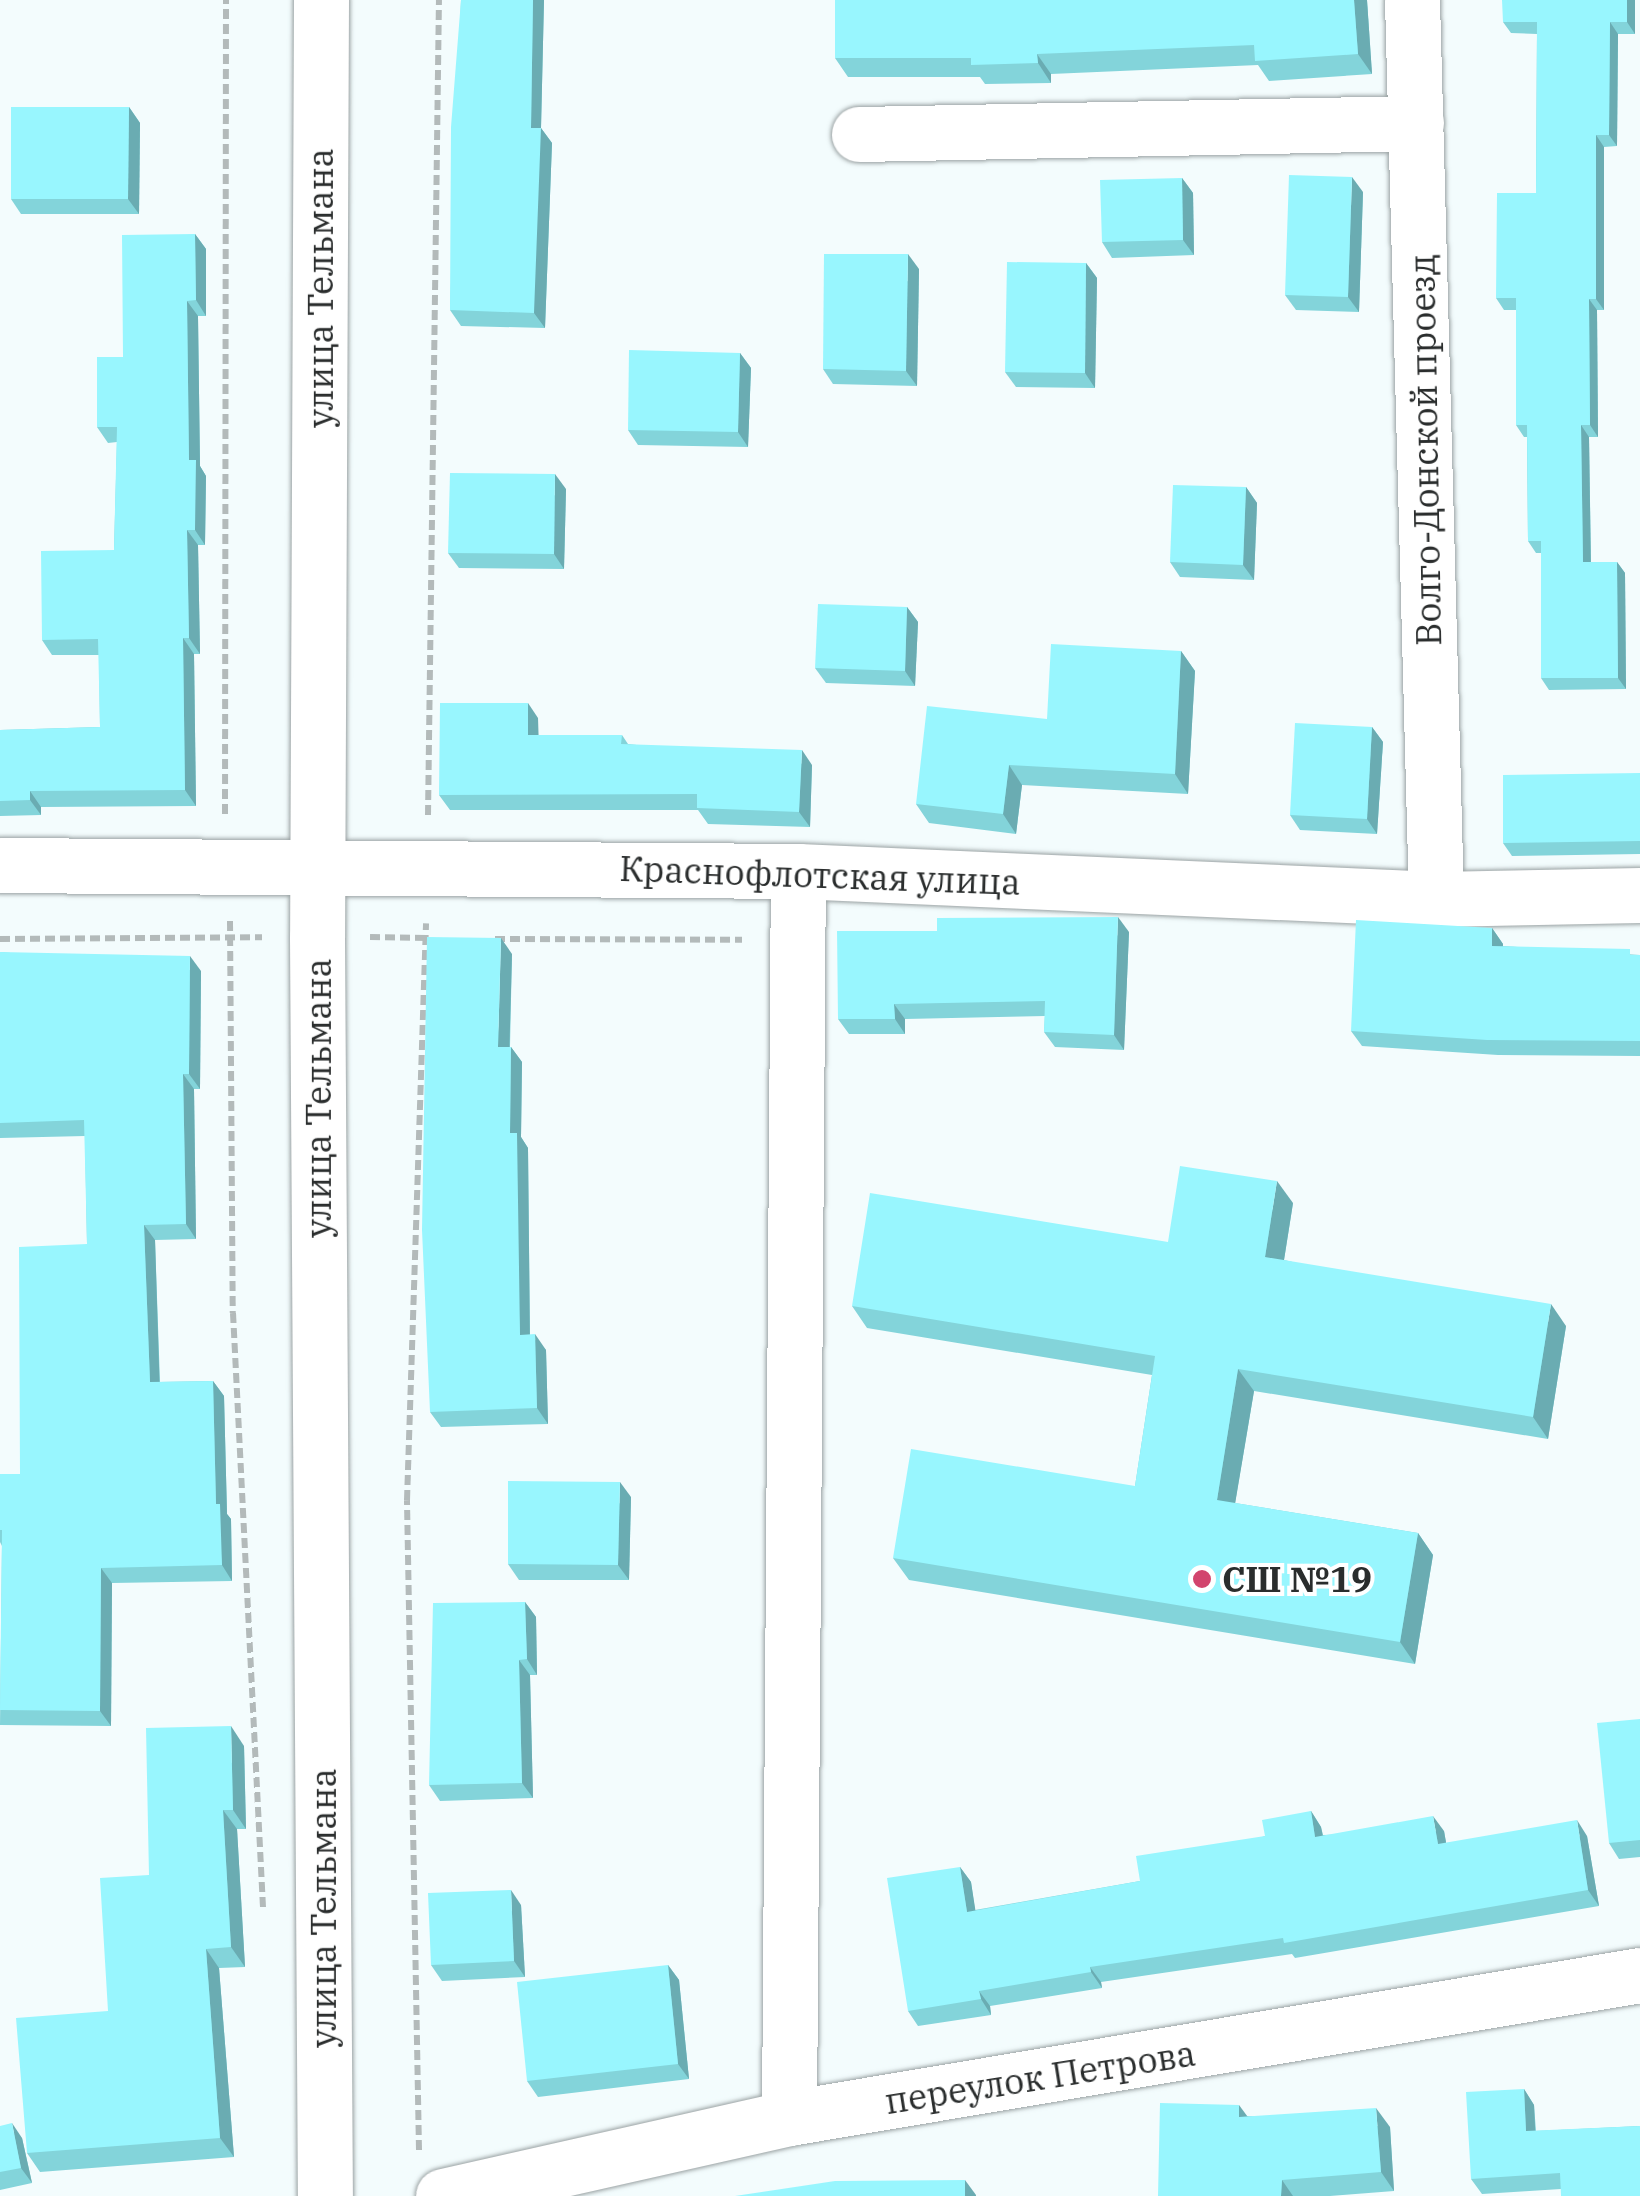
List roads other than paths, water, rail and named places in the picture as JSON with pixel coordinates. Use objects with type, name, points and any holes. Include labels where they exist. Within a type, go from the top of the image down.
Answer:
[{"type":"street","name":"улица Тельмана","points":[[321,0],[317,937],[325,2196]]},
{"type":"street","name":"Волго-Донской проезд","points":[[1412,0],[1436,899]]},
{"type":"street","points":[[859,134],[1416,122]]},
{"type":"street","name":"Краснофлотская улица","points":[[0,864],[798,871],[1436,899],[1640,895]]},
{"type":"street","points":[[789,2118],[798,871]]},
{"type":"street","name":"переулок Петрова","points":[[431,2178],[1640,1975]]},
{"type":"place","name":"СШ №19","points":[[1202,1579]]}]
